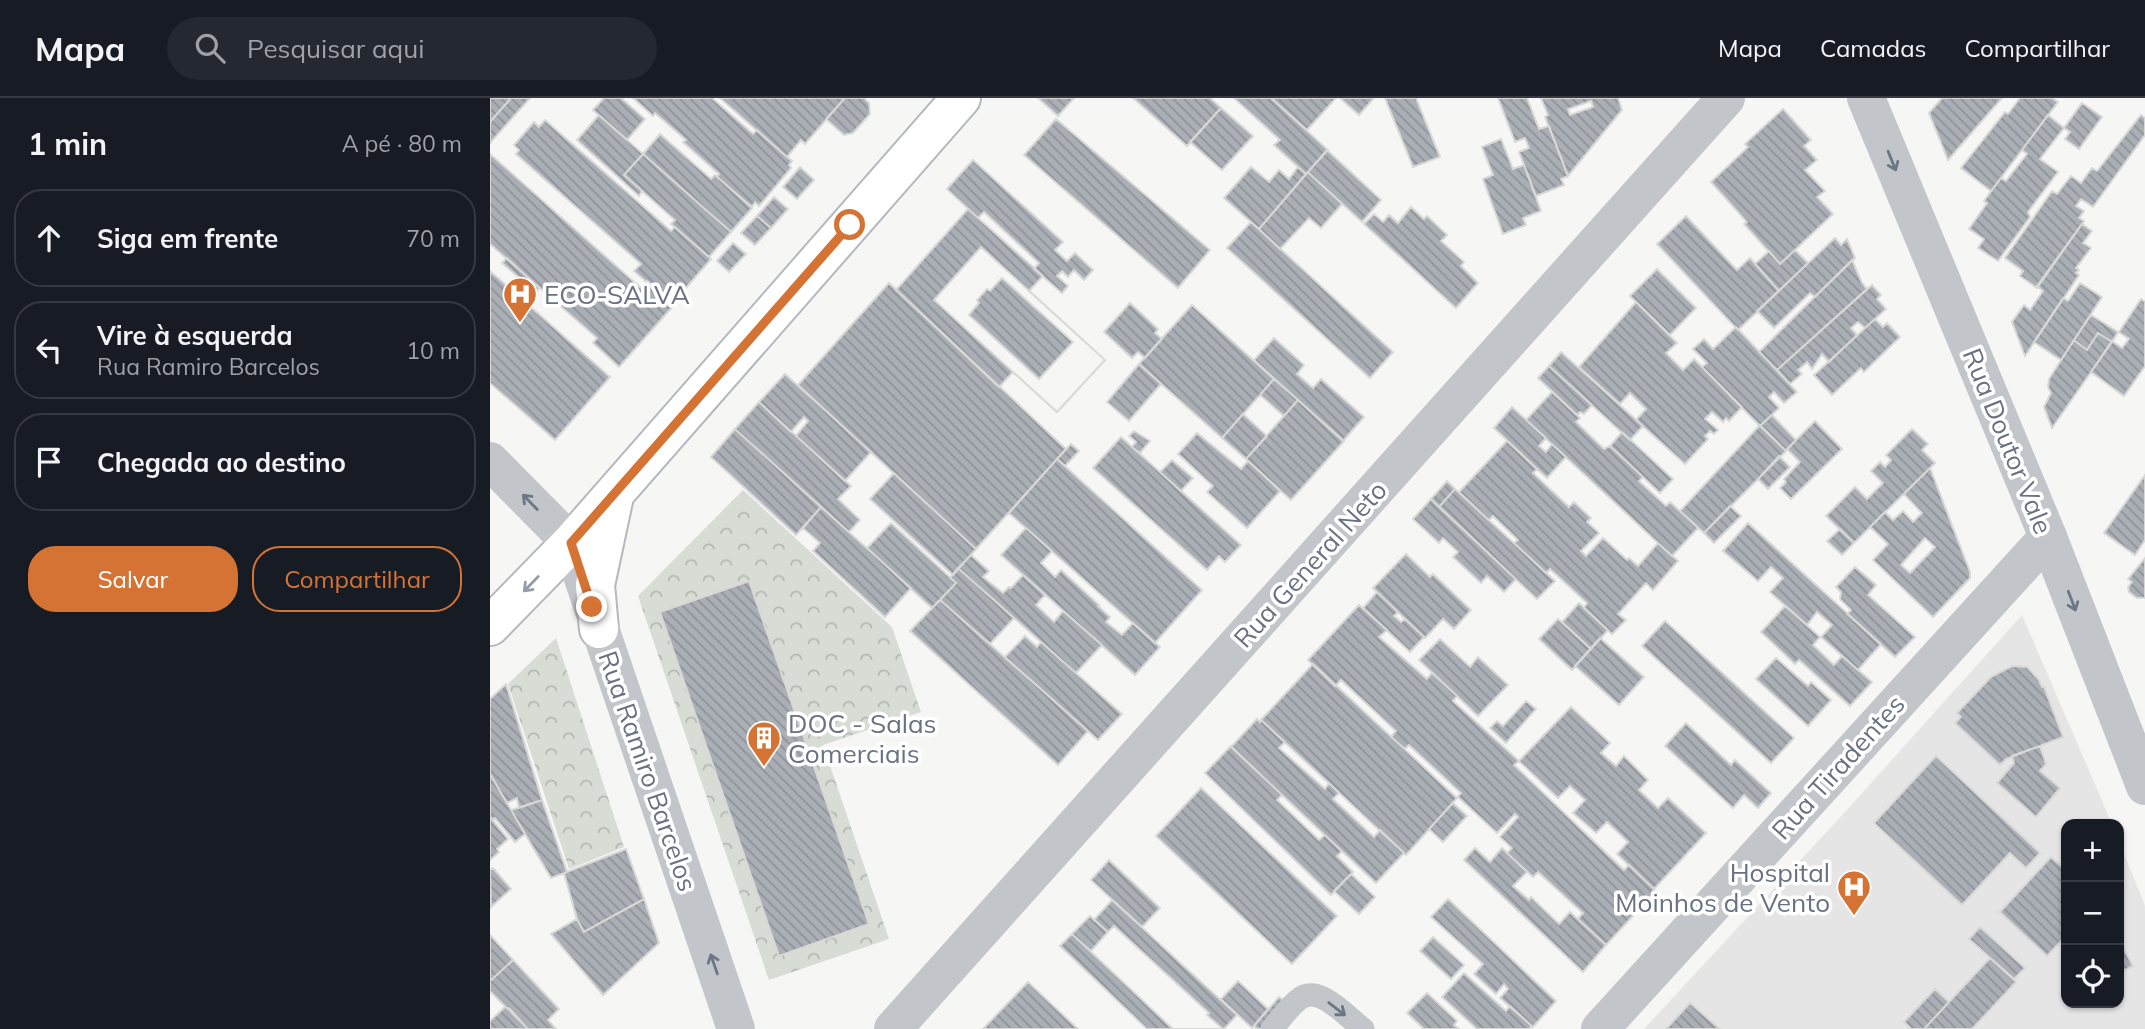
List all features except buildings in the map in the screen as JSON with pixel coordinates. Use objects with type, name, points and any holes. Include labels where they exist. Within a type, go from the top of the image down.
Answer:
[{"type":"main road","points":[[490,626],[571,543],[961,98]]},
{"type":"main road","points":[[599,629],[595,585],[614,493]]},
{"type":"street","name":"Rua General Neto","points":[[893,1029],[1726,98]]},
{"type":"street","name":"Rua Doutor Vale","points":[[1866,98],[2048,537],[2145,786]]},
{"type":"street","name":"Rua Ramiro Barcelos","points":[[490,461],[571,543],[736,1029]]},
{"type":"street","name":"Rua Tiradentes","points":[[1601,1029],[2048,537]]},
{"type":"lane","points":[[1272,1029],[1300,998],[1309,994],[1321,996],[1363,1029]]},
{"type":"shaded area","name":"Hospital Moinhos de Vento","points":[[2022,615],[2110,819],[2061,819],[2061,1008],[2124,1008],[2124,854],[2145,906],[2145,1029],[1644,1029],[1846,811]]},
{"type":"green space","points":[[743,490],[892,627],[921,712],[823,745],[889,939],[769,980],[638,596]]},
{"type":"green space","points":[[556,638],[624,847],[569,869],[508,684]]},
{"type":"place","name":"ECO-SALVA","points":[[520,324]]},
{"type":"place","name":"DOC - Salas Comerciais","points":[[764,768]]},
{"type":"place","name":"Hospital Moinhos de Vento","points":[[1854,917]]},
{"type":"route","points":[[592,607],[571,543],[850,225]]}]
